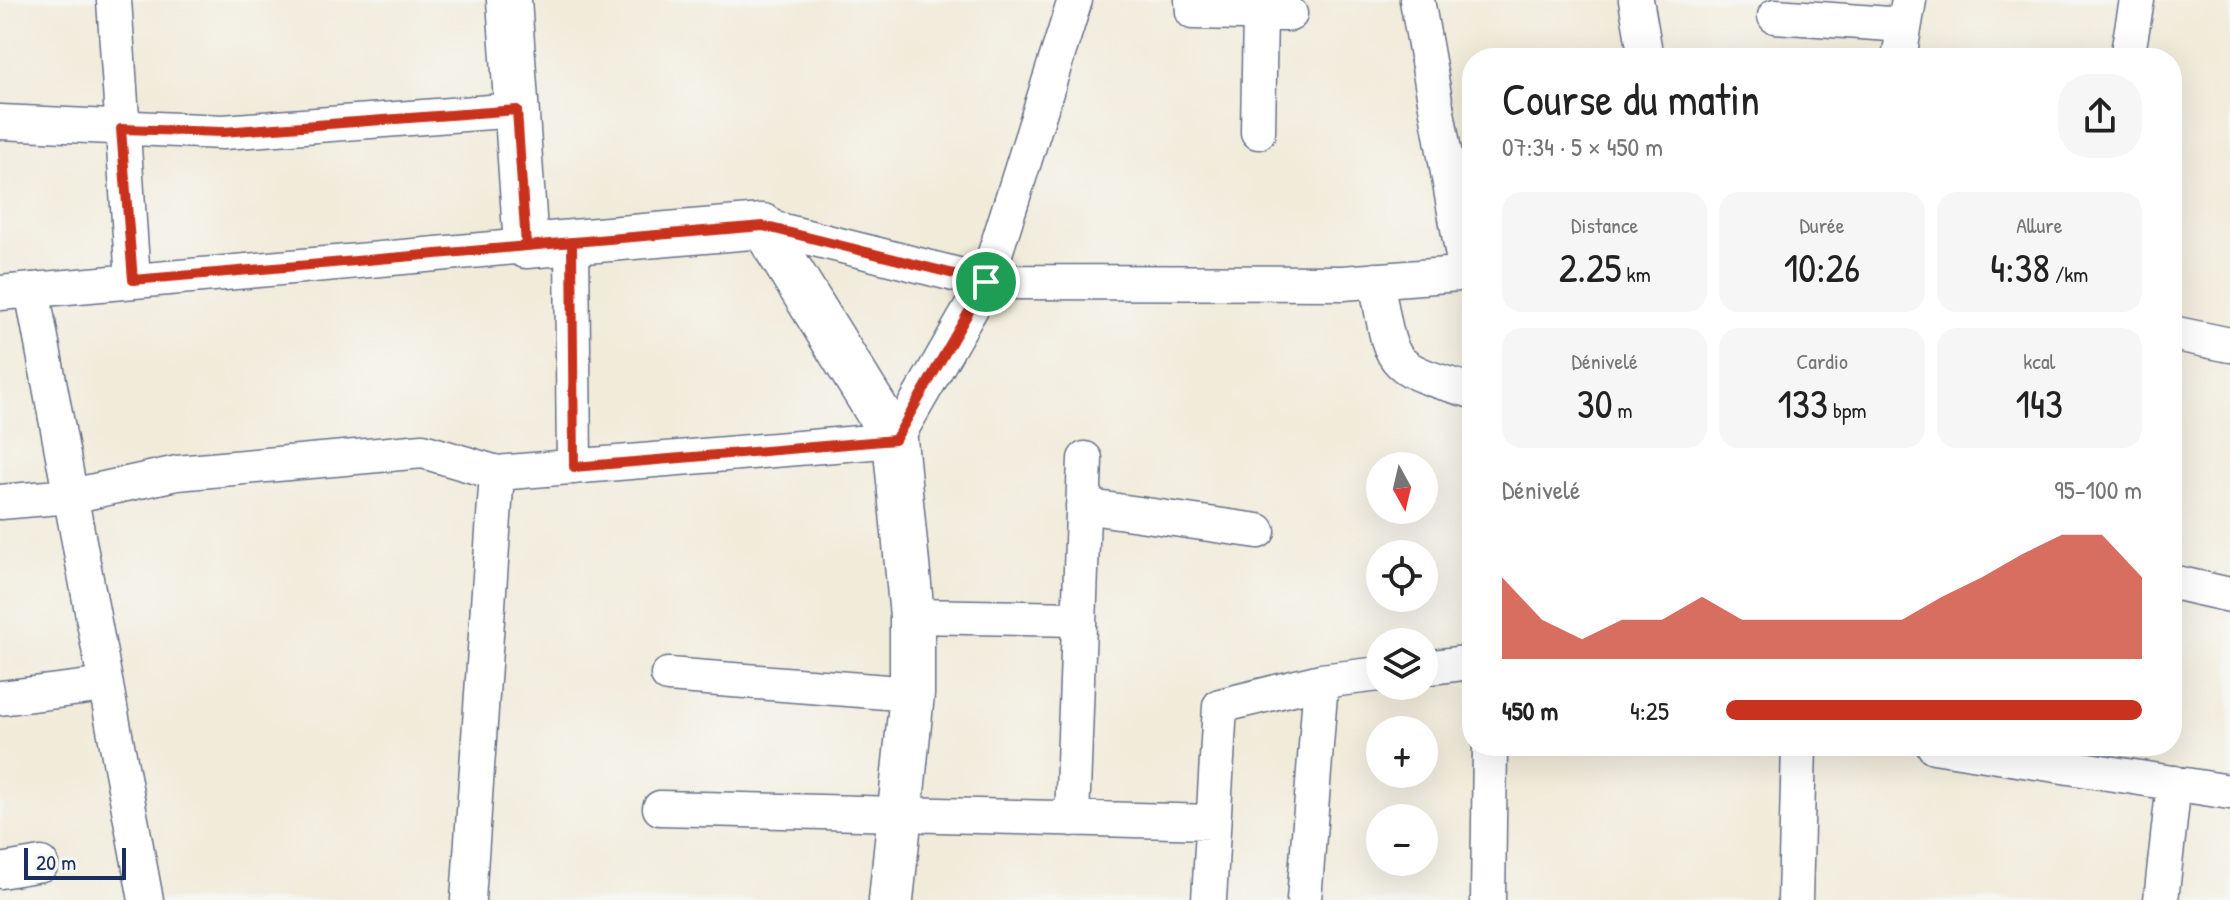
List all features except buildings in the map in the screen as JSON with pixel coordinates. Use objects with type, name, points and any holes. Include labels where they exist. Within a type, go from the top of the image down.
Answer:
[{"type":"street","points":[[114,0],[133,280]]},
{"type":"street","points":[[509,0],[526,246]]},
{"type":"street","points":[[895,440],[986,282],[1075,0]]},
{"type":"street","points":[[1192,0],[1193,12],[1275,13],[1258,132]]},
{"type":"street","points":[[1417,0],[1462,236]]},
{"type":"street","points":[[1636,0],[1644,48]]},
{"type":"street","points":[[2129,48],[2137,0]]},
{"type":"street","points":[[1775,16],[1907,12],[1901,48]]},
{"type":"street","points":[[0,122],[223,132],[517,110]]},
{"type":"street","points":[[763,226],[895,440],[912,616],[912,694],[897,815],[891,900]]},
{"type":"street","points":[[146,900],[71,496],[16,292],[763,226],[986,282],[1376,280],[1462,274]]},
{"type":"street","points":[[572,242],[574,467]]},
{"type":"street","points":[[1376,280],[1390,353],[1404,369],[1462,388]]},
{"type":"street","points":[[2182,335],[2230,345]]},
{"type":"street","points":[[0,502],[71,496],[177,473],[423,451],[497,473],[895,440]]},
{"type":"street","points":[[1072,819],[1085,459]]},
{"type":"street","points":[[468,900],[497,473]]},
{"type":"street","points":[[1083,506],[1258,531]]},
{"type":"street","points":[[2182,584],[2230,595]]},
{"type":"street","points":[[912,616],[1079,619]]},
{"type":"street","points":[[1438,666],[1462,663]]},
{"type":"street","points":[[668,675],[912,694]]},
{"type":"street","points":[[1209,900],[1220,706],[1321,681],[1366,676]]},
{"type":"street","points":[[1304,900],[1321,681]]},
{"type":"street","points":[[0,698],[106,685]]},
{"type":"street","points":[[1488,900],[1490,756]]},
{"type":"street","points":[[1795,900],[1799,756]]},
{"type":"street","points":[[1999,756],[2230,792]]},
{"type":"street","points":[[2161,900],[2174,783]]},
{"type":"street","points":[[660,808],[1213,822]]},
{"type":"street","points":[[0,871],[41,864]]},
{"type":"route","points":[[986,282],[763,226],[572,242],[526,246],[517,110],[223,132],[121,129],[133,280],[428,255],[572,242],[574,467],[895,440],[986,282]]}]
